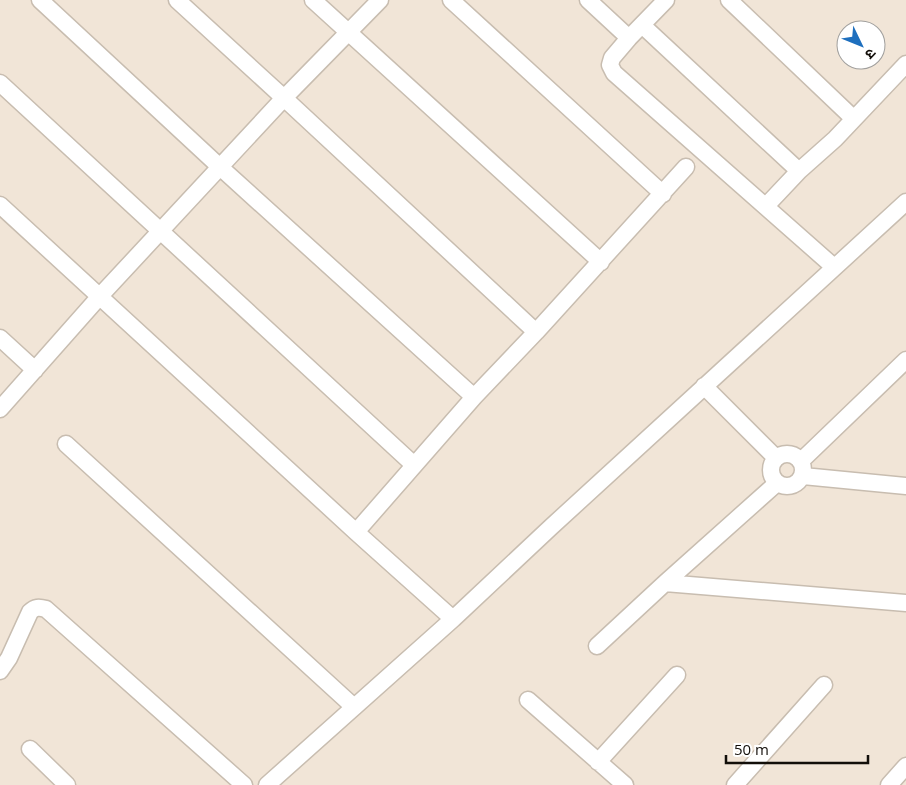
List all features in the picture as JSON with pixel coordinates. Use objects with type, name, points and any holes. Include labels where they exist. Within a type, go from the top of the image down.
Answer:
[{"type":"street","points":[[40,0],[220,167],[474,397]]},
{"type":"street","points":[[177,0],[536,332]]},
{"type":"street","points":[[313,0],[601,262]]},
{"type":"street","points":[[0,408],[100,296],[284,98],[380,0]]},
{"type":"street","points":[[451,0],[663,194]]},
{"type":"street","points":[[588,0],[628,38]]},
{"type":"street","points":[[666,0],[628,38],[612,58],[610,65],[614,73],[834,267]]},
{"type":"street","points":[[729,0],[854,119]]},
{"type":"street","points":[[642,26],[799,171]]},
{"type":"street","points":[[766,206],[799,171],[826,148],[906,64]]},
{"type":"street","points":[[0,83],[414,465]]},
{"type":"street","points":[[356,532],[474,397],[601,262],[686,167]]},
{"type":"street","points":[[267,785],[453,619],[906,202]]},
{"type":"street","points":[[0,205],[453,619]]},
{"type":"street","points":[[0,338],[35,370]]},
{"type":"street","points":[[802,468],[903,366]]},
{"type":"street","points":[[704,386],[776,458]]},
{"type":"street","points":[[66,444],[354,707]]},
{"type":"street","points":[[786,454],[792,454],[797,457],[802,468],[800,480],[792,486],[786,487],[777,483],[771,473],[771,468],[776,458],[786,454]]},
{"type":"street","points":[[802,468],[906,486]]},
{"type":"street","points":[[597,646],[777,483]]},
{"type":"street","points":[[665,583],[906,603]]},
{"type":"street","points":[[3,662],[30,612],[34,608],[46,609],[244,785]]},
{"type":"street","points":[[598,762],[677,675]]},
{"type":"street","points":[[734,785],[824,686]]},
{"type":"street","points":[[528,700],[625,785]]},
{"type":"street","points":[[30,749],[67,785]]},
{"type":"street","points":[[889,785],[906,766]]}]
